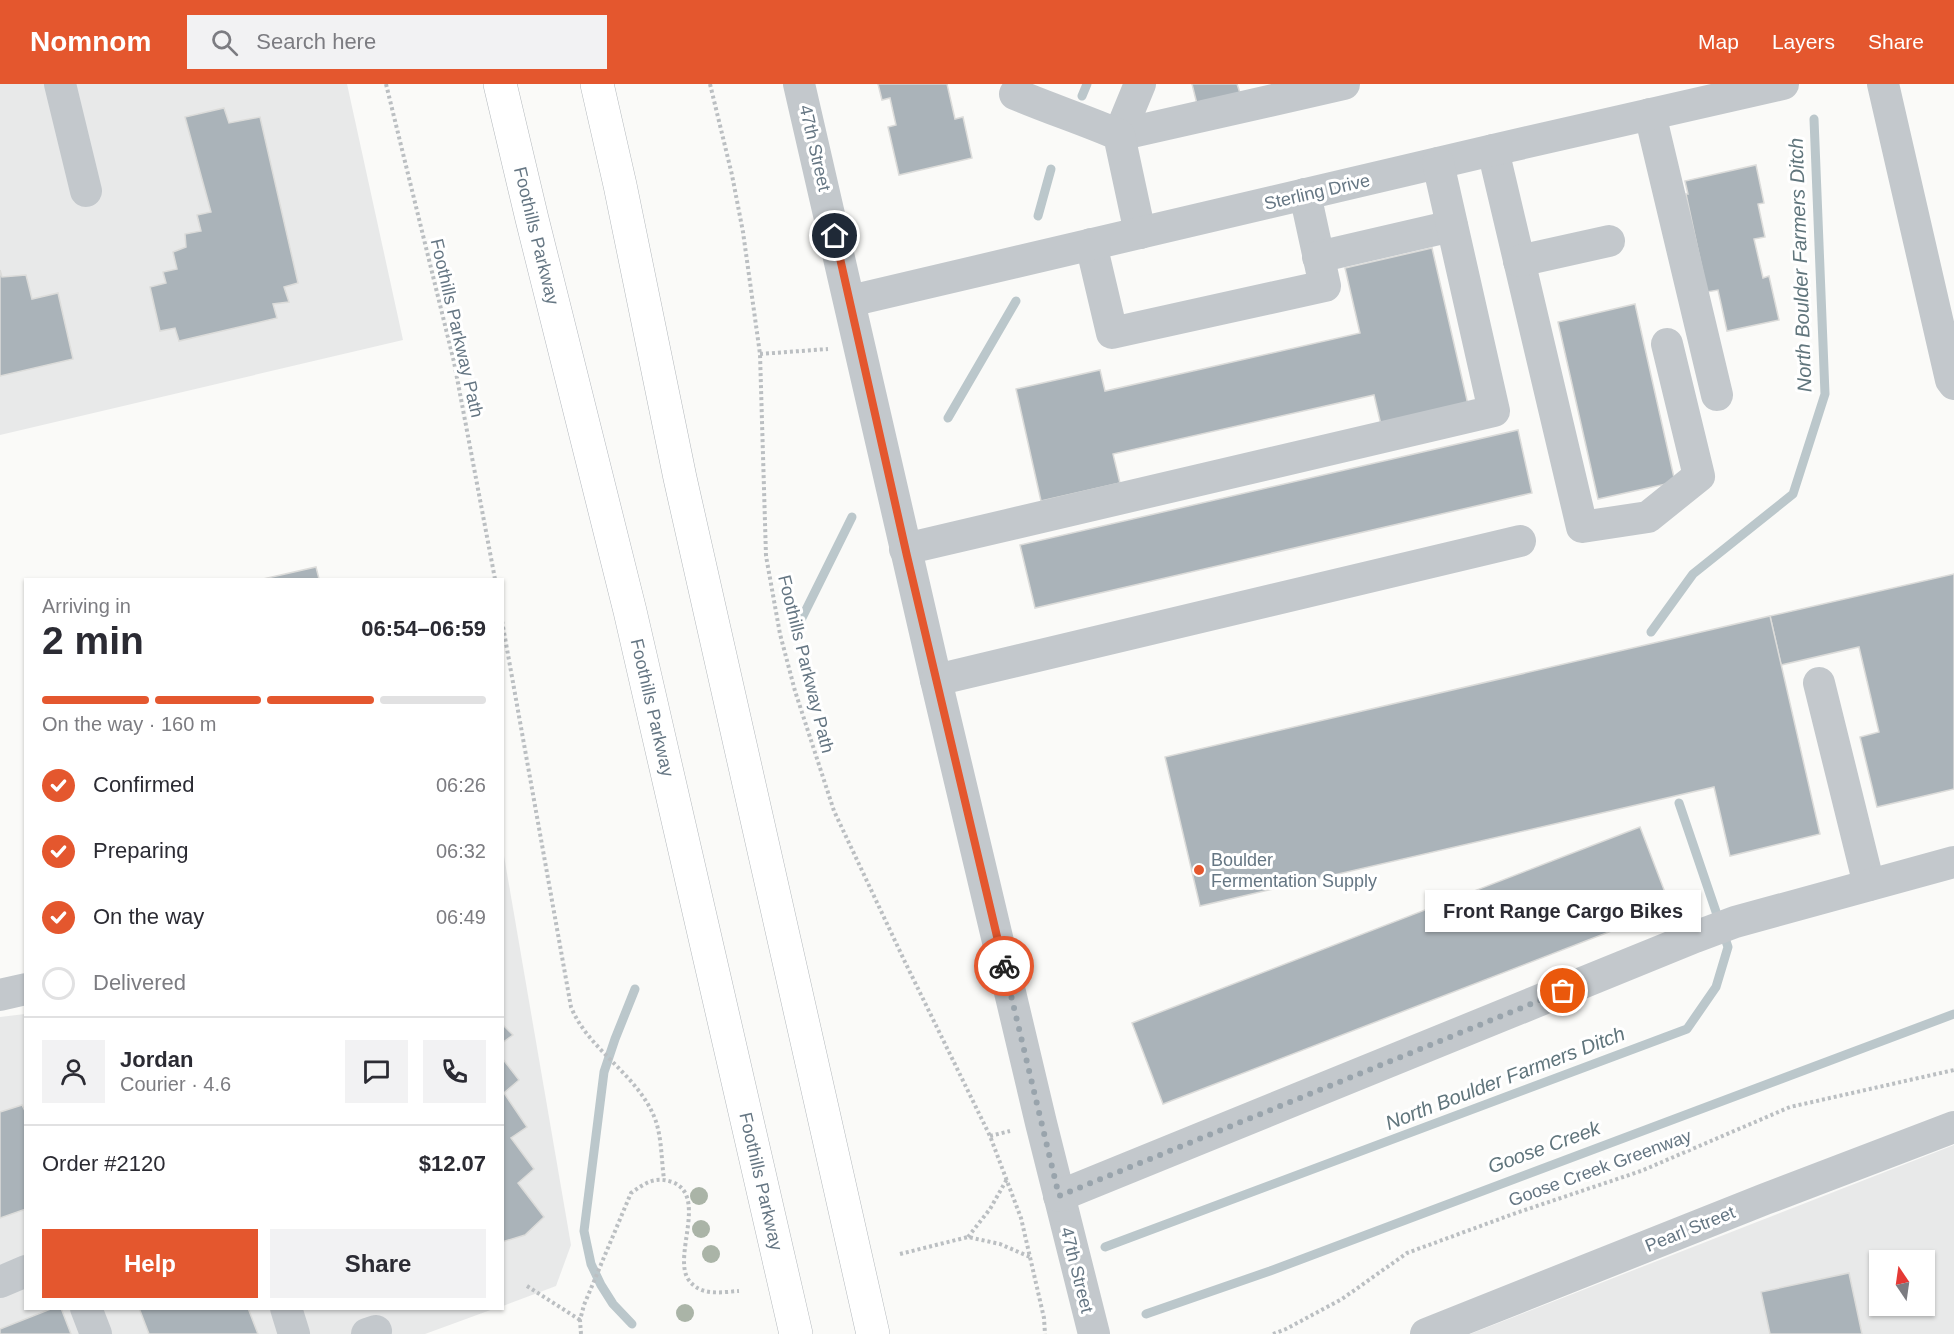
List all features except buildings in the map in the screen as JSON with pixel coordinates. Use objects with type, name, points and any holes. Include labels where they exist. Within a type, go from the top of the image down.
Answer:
[{"type":"highway","name":"Foothills Parkway","points":[[500,84],[632,621],[796,1334]]},
{"type":"highway","points":[[597,84],[685,501],[873,1334]]},
{"type":"street","points":[[60,84],[86,192]]},
{"type":"street","name":"47th Street","points":[[800,84],[905,549],[1094,1334]]},
{"type":"street","points":[[1140,84],[1119,135],[1140,233]]},
{"type":"street","points":[[1015,94],[1119,135],[1344,84]]},
{"type":"street","name":"Sterling Drive","points":[[850,301],[1650,114],[1746,88],[1783,84]]},
{"type":"street","points":[[1883,84],[1948,368],[1954,384]]},
{"type":"street","points":[[1650,114],[1717,395]]},
{"type":"street","points":[[1493,150],[1582,527],[1648,517],[1699,476],[1667,344]]},
{"type":"street","points":[[905,549],[1494,411],[1438,163]]},
{"type":"street","points":[[1091,244],[1112,333],[1325,286],[1305,194]]},
{"type":"street","points":[[1318,257],[1452,226]]},
{"type":"street","points":[[1519,261],[1609,241]]},
{"type":"street","points":[[936,680],[1520,541]]},
{"type":"street","points":[[1819,683],[1869,885]]},
{"type":"street","points":[[1059,1196],[1724,927],[1954,862]]},
{"type":"street","points":[[0,995],[24,989]]},
{"type":"street","name":"Pearl Street","points":[[1426,1334],[1765,1199],[1954,1127]]},
{"type":"street","points":[[0,1282],[24,1272]]},
{"type":"street","points":[[87,1310],[96,1334]]},
{"type":"street","points":[[287,1310],[294,1334]]},
{"type":"path","name":"Foothills Parkway Path","points":[[386,84],[453,362],[495,578]]},
{"type":"path","name":"Foothills Parkway Path","points":[[710,84],[743,232],[760,354],[766,556],[778,623],[795,691],[834,811],[904,962],[990,1136],[1021,1218],[1044,1318],[1045,1334]]},
{"type":"path","points":[[760,354],[835,348]]},
{"type":"path","points":[[504,632],[571,1007],[578,1023],[632,1081],[653,1115],[664,1179]]},
{"type":"path","name":"Goose Creek Greenway","points":[[1273,1334],[1342,1299],[1407,1254],[1516,1213],[1641,1171],[1790,1107],[1954,1070]]},
{"type":"path","points":[[581,1334],[580,1320],[584,1305],[631,1194],[643,1184],[654,1179],[664,1179],[681,1185],[686,1194],[689,1207],[685,1261],[688,1279],[698,1288],[712,1294],[739,1290]]},
{"type":"path","points":[[968,1237],[990,1209],[1006,1179]]},
{"type":"path","points":[[900,1254],[968,1237],[1000,1244],[1030,1257]]},
{"type":"path","points":[[527,1286],[580,1320]]},
{"type":"shaded area","points":[[0,84],[347,84],[403,340],[0,435]]},
{"type":"shaded area","points":[[504,856],[571,1245],[556,1286],[504,1306]]},
{"type":"shaded area","points":[[24,1014],[24,1310],[491,1310],[425,1334],[0,1334],[0,1017]]},
{"type":"shaded area","points":[[1954,1145],[1954,1334],[1470,1334]]},
{"type":"waterway","points":[[1082,96],[1087,84]]},
{"type":"waterway","name":"North Boulder Farmers Ditch","points":[[1651,632],[1693,574],[1793,494],[1825,394],[1814,119]]},
{"type":"waterway","points":[[1038,216],[1051,169]]},
{"type":"waterway","points":[[948,418],[1016,301]]},
{"type":"waterway","points":[[795,632],[852,517]]},
{"type":"waterway","name":"North Boulder Farmers Ditch","points":[[1105,1247],[1687,1029],[1716,987],[1728,947],[1679,803]]},
{"type":"waterway","points":[[632,1324],[613,1304],[601,1285],[591,1264],[584,1231],[604,1072],[635,989]]},
{"type":"waterway","name":"Goose Creek","points":[[1146,1314],[1270,1271],[1954,1014]]},
{"type":"way so far","points":[[1004,966],[1059,1196],[1563,991]]},
{"type":"place","name":"Boulder Fermentation Supply","points":[[1199,870]]},
{"type":"place","name":"Front Range Cargo Bikes","points":[[1563,991]]},
{"type":"route","points":[[835,236],[907,556],[1004,966]]}]
